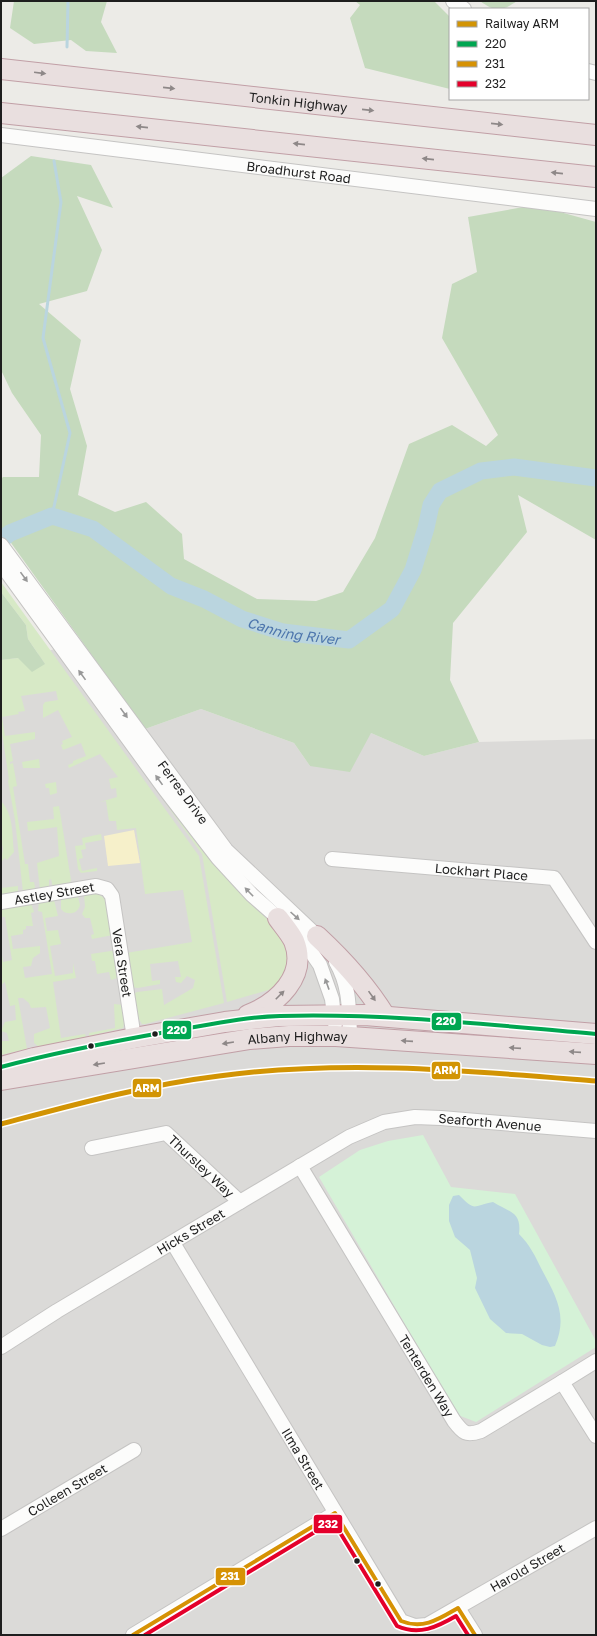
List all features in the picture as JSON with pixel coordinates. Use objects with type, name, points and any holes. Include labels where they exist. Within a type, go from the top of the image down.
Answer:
[{"type":"highway","name":"Tonkin Highway","points":[[1,69],[596,135]]},
{"type":"highway","points":[[1,113],[596,177]]},
{"type":"highway","points":[[235,1021],[263,1009],[278,997],[296,974],[298,960],[294,941],[278,918]]},
{"type":"highway","points":[[317,936],[348,965],[361,980],[385,1016]]},
{"type":"highway","name":"Albany Highway","points":[[1,1067],[34,1058],[134,1038],[235,1021],[278,1016],[342,1014],[385,1016],[596,1034]]},
{"type":"highway","name":"Albany Highway","points":[[1,1080],[250,1039],[288,1036],[343,1036],[596,1054]]},
{"type":"street","points":[[454,1],[463,8]]},
{"type":"street","name":"Broadhurst Road","points":[[1,135],[596,209]]},
{"type":"street","name":"Ferres Drive","points":[[1,546],[46,616],[164,788],[218,858],[252,895],[302,939],[320,965],[332,999],[342,1014]]},
{"type":"street","name":"Ferres Drive","points":[[1,564],[46,616],[226,850],[317,936],[344,976],[348,992],[342,1014],[343,1036]]},
{"type":"street","name":"Lockhart Place","points":[[332,859],[554,878],[596,942]]},
{"type":"street","name":"Astley Street","points":[[1,902],[96,886],[107,889]]},
{"type":"street","name":"Vera Street","points":[[107,889],[112,896],[134,1038]]},
{"type":"street","name":"Seaforth Avenue","points":[[384,1122],[415,1117],[441,1118],[596,1131]]},
{"type":"street","name":"Hicks Street","points":[[1,1347],[57,1311],[349,1137],[384,1122]]},
{"type":"street","name":"Thursley Way","points":[[92,1148],[166,1133],[240,1202]]},
{"type":"street","name":"Tenterden Way","points":[[300,1166],[450,1415],[462,1431],[471,1434],[481,1431],[562,1382]]},
{"type":"street","name":"Ilma Street","points":[[173,1243],[401,1620],[410,1625],[422,1626],[458,1608]]},
{"type":"street","points":[[596,1361],[562,1382],[596,1436]]},
{"type":"street","name":"Colleen Street","points":[[1,1530],[134,1450]]},
{"type":"street","points":[[133,1635],[335,1512]]},
{"type":"street","name":"Harold Street","points":[[458,1608],[596,1528]]},
{"type":"street","points":[[458,1608],[475,1635]]},
{"type":"shaded area","points":[[81,640],[145,729],[201,709],[294,743],[310,766],[371,733],[424,756],[479,742],[596,739],[596,1635],[1,1635],[1,664],[25,659]]},
{"type":"green space","points":[[14,1],[107,1],[101,22],[117,53],[86,51],[71,40],[34,44],[10,28]]},
{"type":"green space","points":[[355,1],[434,1],[449,16],[449,89],[365,68],[350,18],[360,5]]},
{"type":"green space","points":[[480,1],[517,1],[504,8],[490,7]]},
{"type":"green space","points":[[31,156],[91,165],[113,208],[77,196],[102,250],[87,291],[39,304],[81,340],[70,389],[87,446],[78,495],[115,512],[146,502],[182,534],[184,559],[257,599],[316,601],[343,592],[375,538],[409,444],[452,425],[486,446],[498,435],[442,338],[452,284],[477,272],[468,217],[535,205],[596,222],[596,540],[518,495],[527,532],[453,623],[450,680],[479,742],[424,756],[371,733],[350,772],[310,766],[294,743],[201,709],[145,729],[1,529],[1,479],[3,477],[39,477],[41,435],[12,393],[1,370],[1,178]]},
{"type":"green space","points":[[1,582],[199,856],[224,1003],[145,1024],[142,1024],[137,1016],[132,995],[137,992],[162,989],[164,1005],[193,988],[195,980],[187,976],[181,983],[176,982],[175,977],[181,977],[178,961],[150,964],[152,981],[160,980],[160,984],[138,988],[131,987],[126,953],[192,942],[183,890],[145,894],[136,828],[117,830],[116,821],[109,821],[106,801],[100,802],[117,797],[116,788],[111,789],[109,779],[118,777],[100,754],[69,768],[68,765],[73,763],[73,761],[86,756],[81,743],[63,750],[61,745],[63,744],[62,741],[72,737],[58,710],[43,718],[43,705],[45,702],[58,700],[56,691],[21,696],[25,711],[18,712],[19,714],[2,717],[5,736],[35,732],[35,739],[10,744],[13,761],[10,762],[10,764],[13,763],[17,786],[13,787],[25,864],[28,864],[30,882],[34,882],[35,887],[33,892],[23,892],[15,820],[1,733],[1,660],[18,658],[45,664],[28,639],[26,625],[1,592]]},
{"type":"green space","points":[[1,592],[26,625],[28,639],[45,664],[32,672],[18,658],[1,660]]},
{"type":"green space","points":[[47,638],[271,921],[294,960],[275,988],[227,1002],[202,854]]},
{"type":"green space","points":[[39,759],[40,768],[23,768],[22,762]]},
{"type":"green space","points":[[56,782],[57,793],[50,795],[49,788],[46,788],[45,784]]},
{"type":"green space","points":[[1,801],[8,812],[10,819],[14,852],[7,860],[5,858],[1,862],[3,848],[1,842]]},
{"type":"green space","points":[[59,806],[71,880],[69,886],[53,888],[51,879],[49,880],[49,888],[40,890],[37,863],[59,856],[57,827],[28,831],[27,822],[54,819],[53,807]]},
{"type":"green space","points":[[101,834],[102,840],[85,843],[86,849],[81,850],[83,858],[79,859],[82,871],[97,868],[97,871],[81,873],[78,869],[75,846],[83,845],[82,838]]},
{"type":"green space","points":[[18,886],[18,894],[1,897],[1,888]]},
{"type":"green space","points":[[94,893],[100,895],[108,904],[113,935],[92,939],[91,935],[94,934],[90,918],[85,918],[82,914],[85,907],[84,895]]},
{"type":"green space","points":[[78,897],[80,905],[76,912],[67,913],[61,909],[61,899]]},
{"type":"green space","points":[[54,900],[58,916],[45,918],[47,931],[58,930],[61,944],[50,946],[55,976],[73,973],[73,963],[76,978],[53,982],[61,1038],[85,1034],[86,1037],[39,1047],[34,1043],[34,1034],[50,1028],[46,1007],[31,1008],[29,1003],[23,998],[18,998],[27,1049],[1,1055],[1,1041],[9,1041],[7,1033],[1,1031],[5,1022],[16,1020],[15,1005],[10,1006],[5,982],[1,985],[1,949],[3,962],[12,960],[5,917],[1,917],[1,908],[31,903],[34,912],[31,913],[33,926],[26,926],[26,929],[23,930],[23,934],[11,936],[13,949],[40,946],[40,953],[33,958],[31,966],[23,967],[25,978],[52,974],[42,912],[38,911],[39,902]]},
{"type":"green space","points":[[116,951],[120,977],[111,980],[109,972],[97,974],[95,961],[92,961],[91,954]]},
{"type":"green space","points":[[114,1004],[124,1005],[125,1020],[123,1028],[89,1036],[89,1033],[115,1028]]},
{"type":"green space","points":[[423,1135],[451,1187],[515,1194],[596,1341],[596,1347],[476,1422],[458,1415],[319,1177],[360,1150],[388,1141]]},
{"type":"sand","points":[[134,830],[140,863],[108,866],[104,836]]},
{"type":"water","points":[[459,1195],[472,1206],[493,1202],[509,1210],[516,1216],[519,1226],[519,1234],[535,1255],[559,1306],[559,1335],[555,1346],[550,1347],[542,1345],[522,1334],[506,1333],[490,1319],[475,1288],[477,1278],[470,1250],[455,1237],[449,1221],[449,1205],[453,1196]]},
{"type":"waterway","points":[[67,47],[68,1]]},
{"type":"waterway","points":[[52,516],[70,433],[43,338],[61,202],[54,161]]},
{"type":"waterway","name":"Canning River","points":[[1,540],[10,533],[52,516],[93,529],[171,586],[204,599],[242,619],[283,632],[349,640],[392,609],[413,570],[426,528],[431,505],[440,491],[481,471],[514,467],[596,478]]},
{"type":"rail line","name":"ARM","points":[[1,1124],[136,1090],[191,1080],[266,1071],[360,1067],[408,1068],[596,1081]]},
{"type":"transit line","name":"220","points":[[1,1067],[129,1039],[226,1022],[280,1016],[359,1016],[399,1018],[596,1034]]},
{"type":"transit line","name":"231","points":[[133,1635],[335,1513],[401,1621],[424,1624],[458,1608],[475,1635]]},
{"type":"transit line","name":"232","points":[[145,1635],[333,1521],[397,1626],[413,1630],[428,1629],[442,1624],[456,1616],[468,1635]]}]
